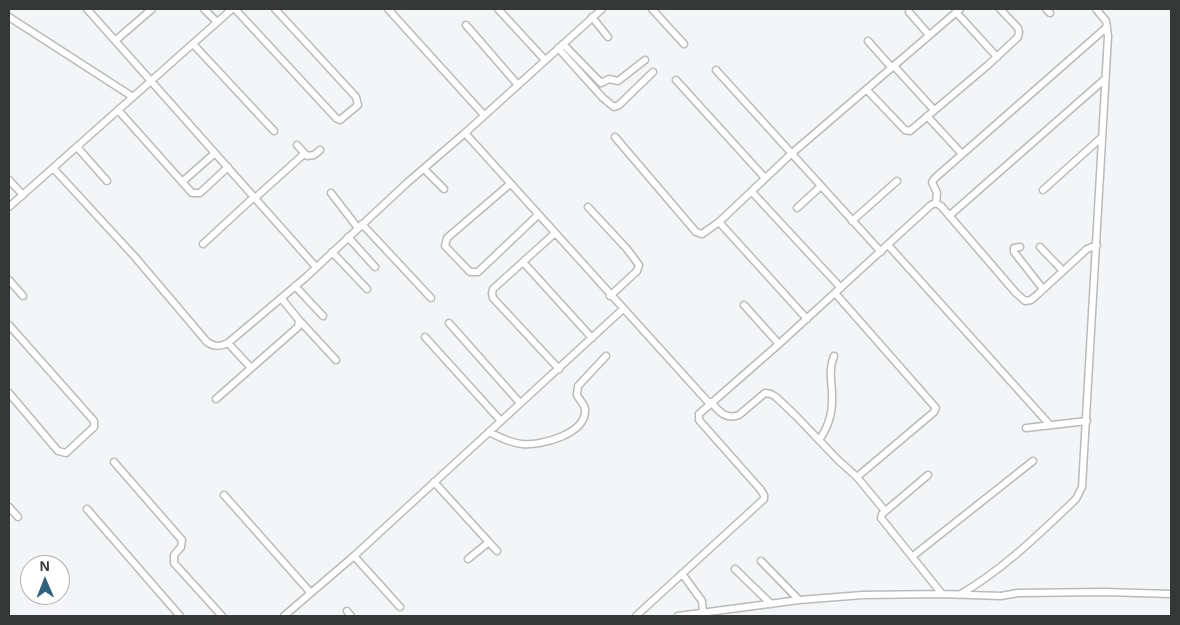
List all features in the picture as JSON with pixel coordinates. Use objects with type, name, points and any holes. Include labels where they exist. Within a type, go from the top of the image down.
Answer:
[{"type":"street","points":[[88,9],[316,267]]},
{"type":"street","points":[[116,40],[152,9]]},
{"type":"street","points":[[204,9],[217,22]]},
{"type":"street","points":[[9,208],[150,80],[233,9],[336,118],[340,120],[344,118],[358,105],[356,97],[276,9]]},
{"type":"street","points":[[388,9],[484,115]]},
{"type":"street","points":[[498,9],[545,60]]},
{"type":"street","points":[[53,168],[135,257],[207,342],[214,346],[228,343],[296,286],[424,168],[602,9]]},
{"type":"street","points":[[652,9],[684,44]]},
{"type":"street","points":[[867,90],[906,131],[910,131],[997,57],[1019,34],[1018,28],[1000,9]]},
{"type":"street","points":[[959,595],[996,572],[1076,499],[1082,487],[1097,245],[1107,27],[1096,9]]},
{"type":"street","points":[[615,137],[696,232],[699,234],[705,233],[792,154],[958,10],[997,57]]},
{"type":"street","points":[[909,12],[929,35]]},
{"type":"street","points":[[9,17],[133,97]]},
{"type":"street","points":[[592,17],[608,37]]},
{"type":"street","points":[[466,25],[518,85]]},
{"type":"street","points":[[936,203],[937,194],[932,184],[933,180],[1107,27]]},
{"type":"street","points":[[868,41],[934,110]]},
{"type":"street","points":[[192,44],[274,131]]},
{"type":"street","points":[[561,46],[601,84],[609,79],[618,81],[645,60]]},
{"type":"street","points":[[561,46],[603,98],[614,107],[619,105],[653,72]]},
{"type":"street","points":[[716,70],[881,252]]},
{"type":"street","points":[[949,216],[1105,79]]},
{"type":"street","points":[[676,80],[765,178]]},
{"type":"street","points":[[118,110],[192,193],[200,194],[228,167]]},
{"type":"street","points":[[927,116],[962,154]]},
{"type":"street","points":[[464,133],[610,296],[721,413],[734,417],[739,415],[760,396],[765,393],[771,394],[791,411],[838,460],[858,477],[885,511]]},
{"type":"street","points":[[1043,190],[1102,136]]},
{"type":"street","points":[[297,145],[304,154],[310,156],[320,150]]},
{"type":"street","points":[[77,147],[107,181]]},
{"type":"street","points":[[182,182],[214,152]]},
{"type":"street","points":[[203,244],[304,154]]},
{"type":"street","points":[[424,168],[444,189]]},
{"type":"street","points":[[9,180],[23,195]]},
{"type":"street","points":[[852,221],[898,181]]},
{"type":"street","points":[[510,184],[446,238],[445,246],[470,272],[478,272],[538,215]]},
{"type":"street","points":[[797,208],[821,186]]},
{"type":"street","points":[[752,192],[841,288]]},
{"type":"street","points":[[330,193],[431,298]]},
{"type":"street","points":[[936,203],[939,204],[1022,300],[1031,300],[1087,249],[1097,245]]},
{"type":"street","points":[[636,616],[764,499],[760,489],[699,420],[698,415],[807,319],[931,205],[936,203]]},
{"type":"street","points":[[588,207],[627,249],[639,265],[637,271],[610,296]]},
{"type":"street","points":[[719,222],[807,319]]},
{"type":"street","points":[[554,234],[493,289],[492,293],[493,298],[559,369]]},
{"type":"street","points":[[348,237],[375,267]]},
{"type":"street","points":[[888,245],[1050,425]]},
{"type":"street","points":[[1020,247],[1014,248],[1014,252],[1043,289]]},
{"type":"street","points":[[1040,247],[1063,272]]},
{"type":"street","points":[[332,252],[367,289]]},
{"type":"street","points":[[523,262],[592,338]]},
{"type":"street","points":[[9,280],[23,296]]},
{"type":"street","points":[[296,286],[323,316]]},
{"type":"street","points":[[835,293],[936,408],[934,412],[858,477]]},
{"type":"street","points":[[281,298],[336,360]]},
{"type":"street","points":[[744,304],[779,344]]},
{"type":"street","points":[[284,616],[354,556],[623,310]]},
{"type":"street","points":[[216,399],[298,327],[299,320]]},
{"type":"street","points":[[449,323],[520,403]]},
{"type":"street","points":[[9,324],[94,421],[94,427],[66,453],[62,453],[58,451],[9,394]]},
{"type":"street","points":[[425,337],[501,421]]},
{"type":"street","points":[[228,343],[251,368]]},
{"type":"street","points":[[489,432],[514,442],[529,444],[554,440],[568,433],[580,422],[585,411],[583,404],[576,395],[578,386],[606,356]]},
{"type":"street","points":[[819,440],[827,429],[830,416],[832,404],[830,365],[834,356]]},
{"type":"street","points":[[1026,428],[1087,421]]},
{"type":"street","points":[[912,556],[1033,461]]},
{"type":"street","points":[[114,462],[182,540],[181,547],[174,555],[174,563],[222,616]]},
{"type":"street","points":[[928,475],[885,511],[881,518],[942,594]]},
{"type":"street","points":[[434,482],[497,552]]},
{"type":"street","points":[[224,494],[310,592]]},
{"type":"street","points":[[9,507],[18,517]]},
{"type":"street","points":[[87,509],[180,616]]},
{"type":"street","points":[[468,560],[489,542]]},
{"type":"street","points":[[354,556],[400,607]]},
{"type":"street","points":[[761,561],[800,600]]},
{"type":"street","points":[[735,569],[771,604]]},
{"type":"street","points":[[682,575],[702,601],[703,613]]},
{"type":"street","points":[[678,616],[800,600],[863,595],[942,594],[1000,596],[1018,593],[1104,592],[1171,594]]}]
